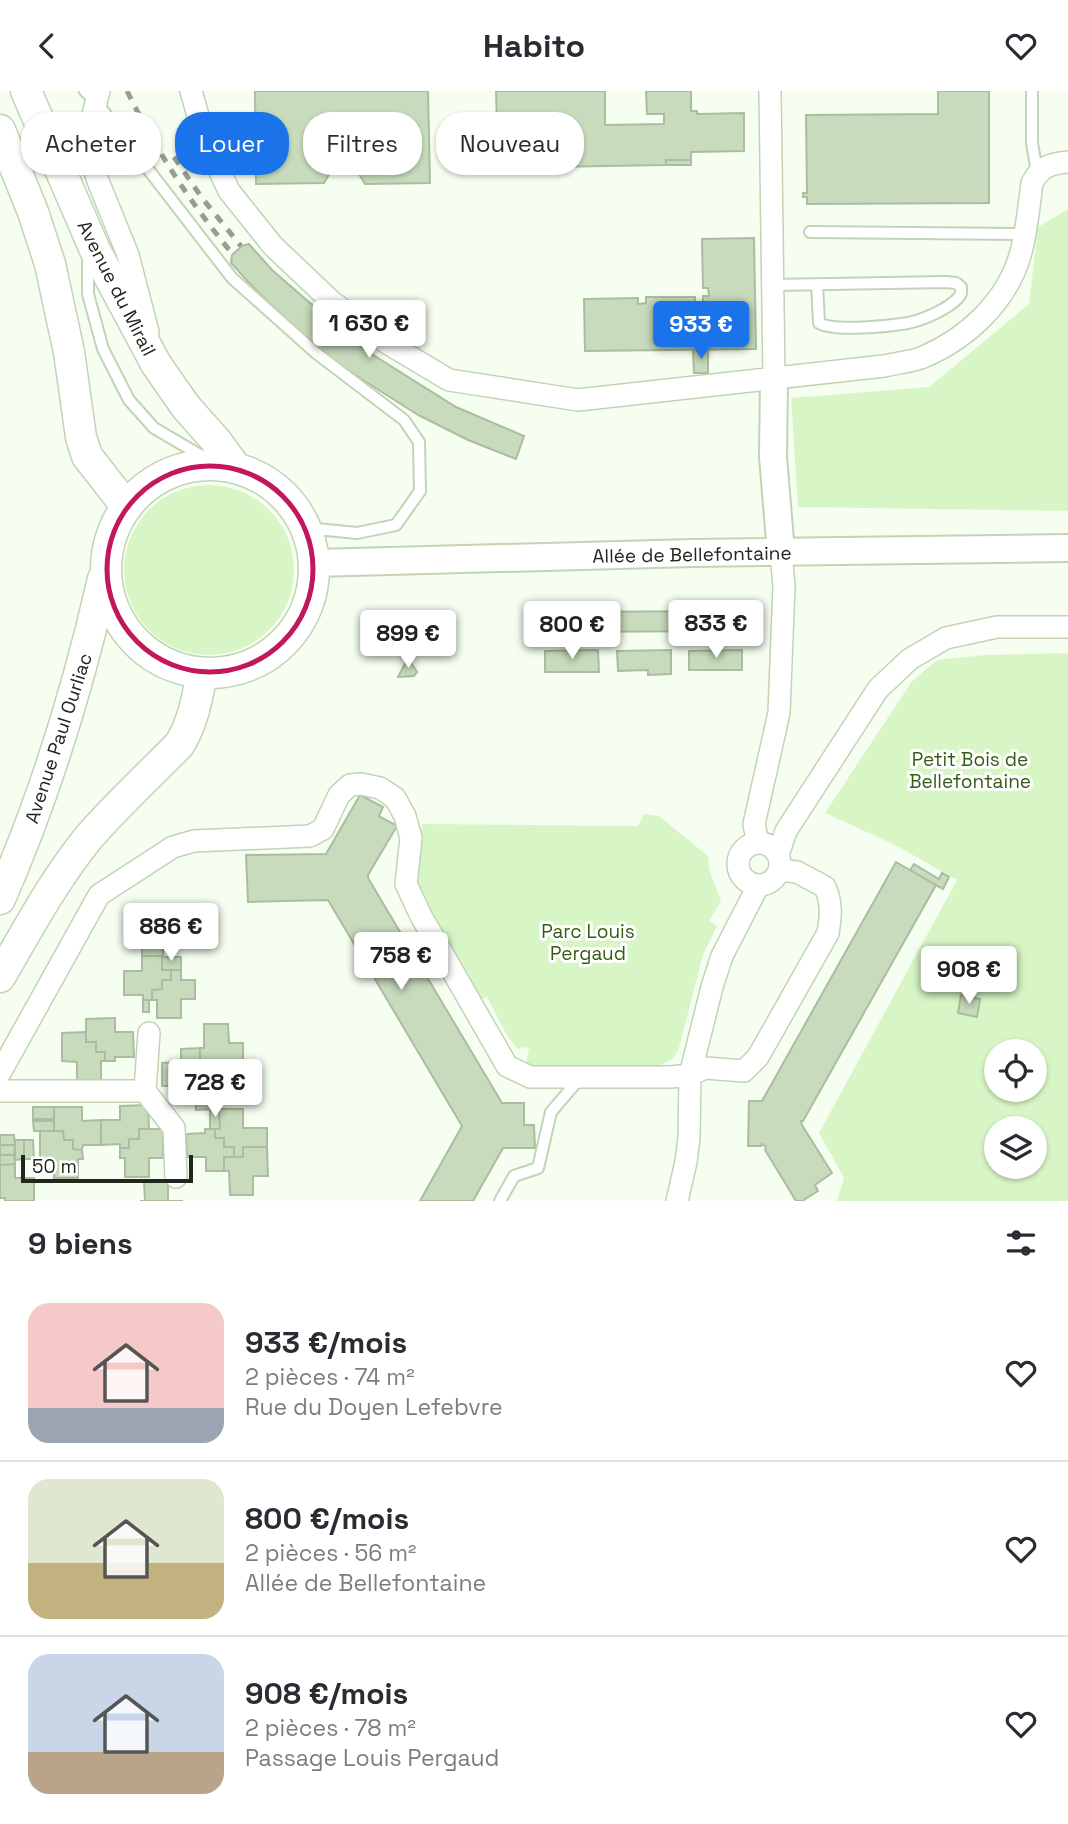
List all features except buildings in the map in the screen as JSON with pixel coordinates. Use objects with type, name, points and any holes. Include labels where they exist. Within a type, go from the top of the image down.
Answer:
[{"type":"main road","name":"Avenue du Mirail","points":[[26,91],[95,250],[156,364],[186,407],[218,442],[227,467]]},
{"type":"main road","points":[[0,130],[29,199],[50,264],[69,352],[81,437],[87,456],[126,506]]},
{"type":"main road","points":[[190,467],[227,467],[258,477],[278,491],[295,509],[306,528],[315,562],[310,598],[301,619],[288,638],[270,654],[249,666],[226,672],[202,673],[178,669],[156,659],[138,645],[123,628],[113,610],[107,592],[105,572],[108,543],[126,506],[143,488],[163,475],[190,467]]},
{"type":"main road","name":"Avenue Paul Ourliac","points":[[0,899],[23,846],[53,759],[89,642],[105,572]]},
{"type":"main road","points":[[0,977],[40,907],[76,855],[100,825],[179,745],[194,712],[202,673]]},
{"type":"street","points":[[191,91],[204,137],[229,191],[274,246],[331,300],[387,343],[449,380],[578,400],[884,366],[919,359],[949,344],[984,318],[1009,283],[1021,253],[1032,183],[1037,172],[1051,164],[1068,162]]},
{"type":"street","points":[[758,843],[754,824],[779,713],[784,586],[773,457],[770,91]]},
{"type":"street","points":[[97,94],[90,126],[89,153],[128,255],[156,364]]},
{"type":"street","name":"Allée de Bellefontaine","points":[[315,562],[1068,548]]},
{"type":"street","points":[[0,1073],[99,895],[173,848],[194,841],[310,836],[323,829],[339,795],[350,785],[362,783],[380,788],[395,798],[405,816],[411,838],[406,884],[421,916],[507,1066],[530,1077],[690,1075],[705,1068],[744,1071],[758,1057],[828,933],[831,913],[830,899],[825,887],[779,862],[774,849],[767,844],[752,844],[743,851],[738,864],[739,872],[750,884],[758,886],[777,877],[779,862],[786,831],[878,688],[910,659],[946,638],[997,627],[1068,627]]},
{"type":"street","points":[[677,1201],[689,1138],[690,1075],[712,987],[722,956],[758,886]]},
{"type":"street","points":[[149,1033],[145,1091],[174,1128],[176,1177]]},
{"type":"street","points":[[0,1091],[145,1091]]},
{"type":"lane","points":[[1032,91],[1032,143],[1037,172]]},
{"type":"lane","points":[[97,94],[232,278],[316,353],[404,420],[419,442],[420,491],[396,525],[357,533],[306,528]]},
{"type":"lane","points":[[810,232],[1024,234]]},
{"type":"lane","points":[[95,250],[88,262],[88,294],[103,349],[129,400],[154,428],[227,467]]},
{"type":"lane","points":[[772,285],[817,284],[946,282],[956,283],[961,292],[958,298],[937,313],[910,322],[868,327],[831,327],[819,323],[817,284]]},
{"type":"lane","points":[[500,1201],[514,1176],[538,1168],[551,1112],[581,1077]]},
{"type":"highlighted area","points":[[217,465],[258,477],[278,490],[306,528],[315,563],[310,598],[288,638],[249,666],[202,673],[178,669],[138,645],[113,610],[105,572],[108,543],[126,506],[143,488],[181,469]]},
{"type":"green space","points":[[1068,209],[1068,511],[798,507],[791,398],[929,387],[1029,304],[1038,227]]},
{"type":"green space","points":[[209,485],[242,491],[269,510],[288,537],[294,570],[288,603],[269,630],[242,649],[209,655],[176,649],[149,630],[130,603],[124,570],[130,537],[149,510],[176,491]]},
{"type":"green space","name":"Petit Bois de Bellefontaine","points":[[1068,653],[1068,1201],[837,1201],[844,1178],[819,1133],[957,880],[895,845],[825,813],[912,681],[937,660],[985,655]]},
{"type":"green space","name":"Parc Louis Pergaud","points":[[644,814],[659,816],[708,856],[709,869],[721,901],[709,921],[717,926],[703,955],[679,1048],[673,1059],[661,1065],[528,1066],[526,1063],[529,1049],[518,1049],[507,1036],[487,997],[475,1001],[414,890],[422,824],[638,826]]},
{"type":"railway","points":[[127,91],[174,174],[231,252]]},
{"type":"railway","points":[[174,157],[202,198],[241,246]]}]
